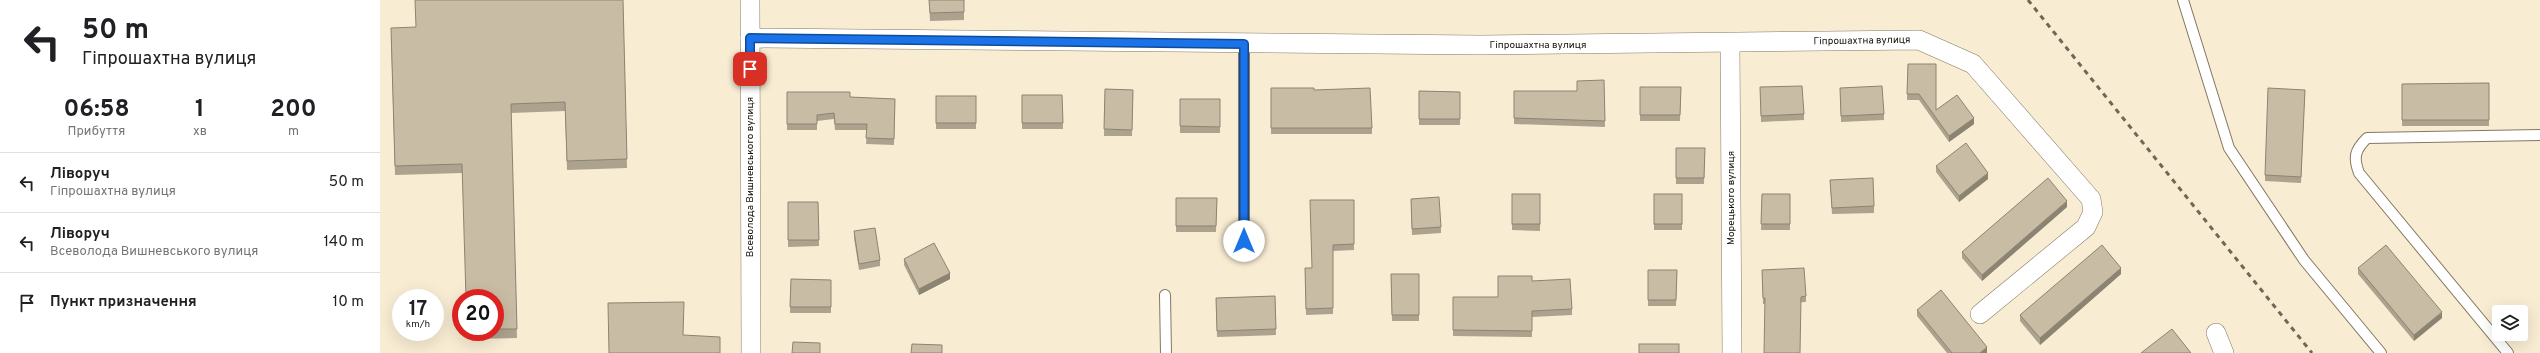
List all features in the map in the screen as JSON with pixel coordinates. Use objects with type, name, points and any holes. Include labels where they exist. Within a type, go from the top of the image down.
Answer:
[{"type":"street","name":"Всеволода Вишневського вулиця","points":[[750,0],[751,353]]},
{"type":"street","name":"Гіпрошахтна вулиця","points":[[750,38],[1244,44],[1730,43],[1919,40],[1973,64],[2091,199],[2093,212],[2086,227],[1980,314]]},
{"type":"street","name":"Морецького вулиця","points":[[1730,43],[1732,353]]},
{"type":"street","points":[[2216,333],[2224,353]]},
{"type":"lane","points":[[2183,0],[2229,148],[2304,260],[2381,353]]},
{"type":"lane","points":[[1244,44],[1244,241]]},
{"type":"lane","points":[[2508,353],[2360,174],[2354,160],[2357,148],[2367,138],[2540,134]]},
{"type":"lane","points":[[1165,295],[1166,353]]},
{"type":"building","points":[[415,0],[623,0],[627,159],[567,161],[565,102],[511,104],[517,329],[504,329],[504,289],[466,289],[462,164],[395,166],[391,28],[416,27]]},
{"type":"building","points":[[929,0],[964,0],[964,12],[930,13]]},
{"type":"building","points":[[1908,64],[1936,64],[1936,110],[1957,95],[1974,118],[1949,136],[1919,94],[1907,94]]},
{"type":"building","points":[[1604,80],[1605,121],[1514,118],[1514,91],[1577,91],[1577,81]]},
{"type":"building","points":[[2489,83],[2489,120],[2402,120],[2402,84]]},
{"type":"building","points":[[1802,86],[1804,114],[1761,116],[1760,87]]},
{"type":"building","points":[[1882,86],[1884,114],[1841,116],[1840,88]]},
{"type":"building","points":[[1640,87],[1681,87],[1680,115],[1640,115]]},
{"type":"building","points":[[1271,88],[1314,88],[1314,90],[1370,88],[1372,128],[1271,128]]},
{"type":"building","points":[[2268,88],[2305,90],[2301,177],[2265,175]]},
{"type":"building","points":[[1105,89],[1133,90],[1132,130],[1104,129]]},
{"type":"building","points":[[1419,91],[1460,92],[1460,119],[1419,119]]},
{"type":"building","points":[[787,92],[850,92],[850,97],[895,99],[894,139],[866,138],[867,124],[835,124],[834,113],[817,115],[817,124],[787,124]]},
{"type":"building","points":[[1022,95],[1062,95],[1063,123],[1022,123]]},
{"type":"building","points":[[936,96],[976,96],[976,123],[936,123]]},
{"type":"building","points":[[1180,99],[1220,99],[1220,127],[1180,126]]},
{"type":"building","points":[[1966,143],[1988,173],[1959,196],[1936,166]]},
{"type":"building","points":[[1676,148],[1705,148],[1704,178],[1676,178]]},
{"type":"building","points":[[1873,178],[1874,206],[1832,208],[1830,180]]},
{"type":"building","points":[[2048,178],[2067,201],[1982,275],[1962,252]]},
{"type":"building","points":[[1512,194],[1540,194],[1540,224],[1512,224]]},
{"type":"building","points":[[1654,194],[1682,194],[1682,224],[1654,224]]},
{"type":"building","points":[[1762,194],[1790,194],[1790,224],[1761,224]]},
{"type":"building","points":[[1439,197],[1441,227],[1412,229],[1411,199]]},
{"type":"building","points":[[1176,198],[1217,198],[1216,226],[1176,226]]},
{"type":"building","points":[[1310,200],[1354,200],[1354,244],[1333,245],[1333,308],[1306,309],[1305,268],[1312,268]]},
{"type":"building","points":[[788,202],[818,202],[819,240],[788,240]]},
{"type":"building","points":[[875,228],[880,260],[859,264],[854,231]]},
{"type":"building","points":[[934,243],[950,273],[919,289],[904,259]]},
{"type":"building","points":[[2102,245],[2121,268],[2040,338],[2020,315]]},
{"type":"building","points":[[2386,245],[2442,312],[2414,335],[2358,268]]},
{"type":"building","points":[[1804,268],[1806,296],[1801,297],[1800,353],[1764,353],[1765,298],[1763,298],[1762,270]]},
{"type":"building","points":[[1648,270],[1677,270],[1676,300],[1648,300]]},
{"type":"building","points":[[1391,274],[1419,274],[1419,315],[1392,315]]},
{"type":"building","points":[[1498,276],[1532,276],[1532,281],[1570,279],[1572,309],[1532,311],[1532,331],[1453,330],[1453,297],[1498,297]]},
{"type":"building","points":[[791,279],[831,280],[831,307],[790,307]]},
{"type":"building","points":[[1941,290],[1987,347],[1980,353],[1952,353],[1917,310]]},
{"type":"building","points":[[1275,296],[1276,329],[1217,331],[1216,298]]},
{"type":"building","points":[[684,302],[683,335],[720,337],[720,353],[609,353],[608,303]]},
{"type":"building","points":[[2172,329],[2191,353],[2141,353]]},
{"type":"building","points":[[793,342],[820,343],[820,353],[792,353]]},
{"type":"building","points":[[912,344],[942,345],[942,353],[911,353]]},
{"type":"building","points":[[1639,344],[1679,344],[1679,353],[1639,353]]},
{"type":"railway","points":[[2028,0],[2312,353]]},
{"type":"route","points":[[750,69],[750,38],[1244,44],[1244,241]]}]
